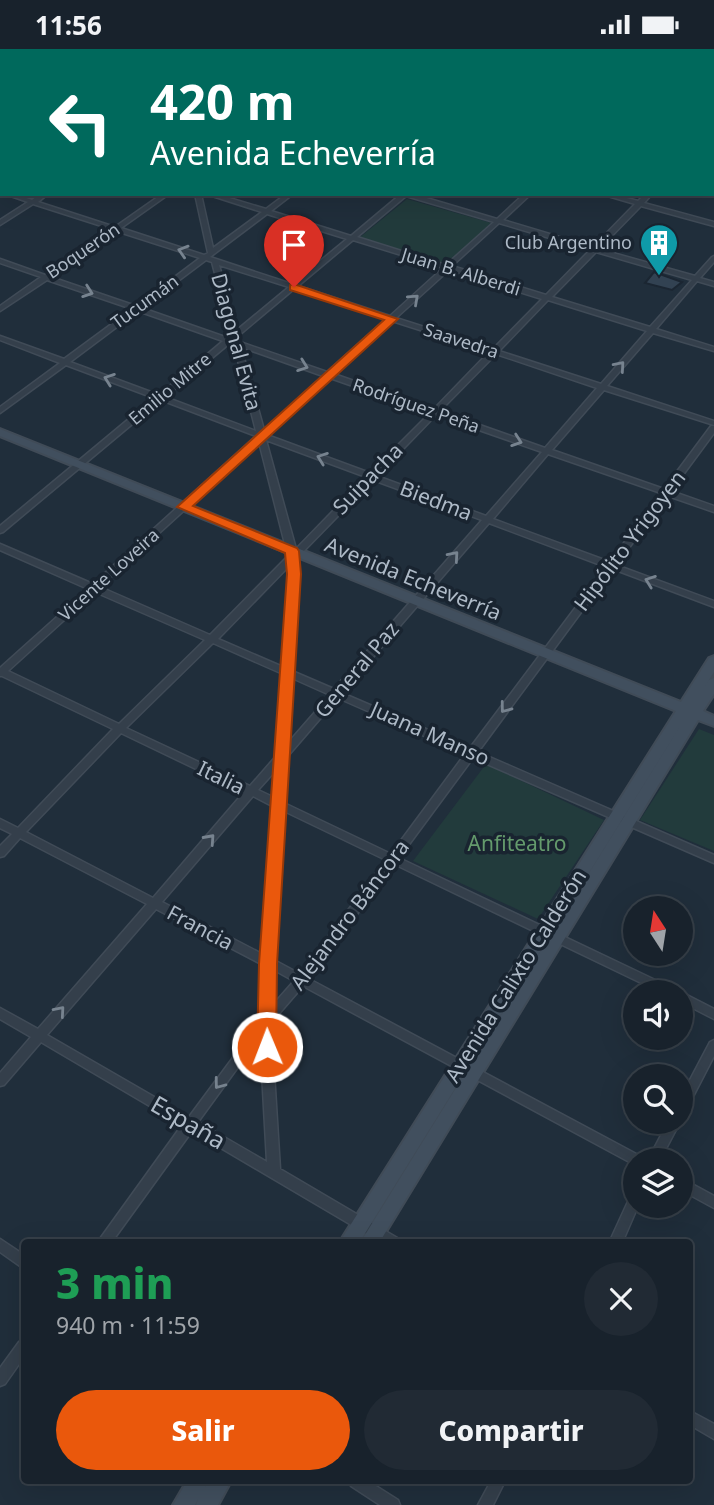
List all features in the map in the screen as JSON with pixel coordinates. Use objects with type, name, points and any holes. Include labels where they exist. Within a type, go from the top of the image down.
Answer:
[{"type":"main road","name":"Avenida Echeverría","points":[[0,432],[293,554],[714,721]]},
{"type":"main road","points":[[690,711],[714,661]]},
{"type":"main road","points":[[690,711],[714,683]]},
{"type":"main road","name":"Avenida Calixto Calderón","points":[[350,1239],[459,1065],[550,935],[690,711]]},
{"type":"main road","name":"Avenida Calixto Calderón","points":[[373,1237],[474,1073],[550,935]]},
{"type":"main road","points":[[183,1505],[196,1484]]},
{"type":"main road","points":[[206,1505],[219,1484]]},
{"type":"street","name":"Saavedra","points":[[14,196],[115,230],[208,255],[215,261],[714,426]]},
{"type":"street","points":[[0,223],[42,196]]},
{"type":"street","name":"Boquerón","points":[[0,309],[163,196]]},
{"type":"street","name":"Diagonal Evita","points":[[198,196],[208,255]]},
{"type":"street","name":"Juan B. Alberdi","points":[[215,196],[714,349]]},
{"type":"street","name":"Tucumán","points":[[0,411],[287,196]]},
{"type":"street","name":"Emilio Mitre","points":[[0,530],[234,339],[403,196]]},
{"type":"street","points":[[412,196],[714,284]]},
{"type":"street","name":"Vicente Loveira","points":[[1,672],[526,196]]},
{"type":"street","points":[[611,196],[714,224]]},
{"type":"street","name":"Suipacha","points":[[0,853],[119,729],[213,638],[647,196]]},
{"type":"street","name":"General Paz","points":[[0,1081],[714,258]]},
{"type":"street","name":"Rodríguez Peña","points":[[0,261],[234,339],[433,412],[714,509]]},
{"type":"street","name":"Diagonal Evita","points":[[215,261],[293,554],[294,574],[265,1022],[274,1173]]},
{"type":"street","name":"Biedma","points":[[0,338],[714,604]]},
{"type":"street","name":"Hipólito Yrigoyen","points":[[546,654],[714,426]]},
{"type":"street","name":"Juana Manso","points":[[0,547],[714,859]]},
{"type":"street","name":"Alejandro Báncora","points":[[106,1239],[265,1022],[302,980],[546,654]]},
{"type":"street","name":"Italia","points":[[1,672],[645,980]]},
{"type":"street","name":"Francia","points":[[0,823],[302,980],[623,1153]]},
{"type":"street","points":[[693,1003],[714,1014]]},
{"type":"street","name":"España","points":[[0,1013],[361,1222],[373,1237]]},
{"type":"street","points":[[693,1085],[714,1045]]},
{"type":"street","points":[[693,1191],[714,1202]]},
{"type":"street","points":[[617,1239],[626,1218]]},
{"type":"street","points":[[0,1245],[21,1260]]},
{"type":"street","points":[[0,1379],[21,1351]]},
{"type":"street","points":[[693,1420],[714,1432]]},
{"type":"street","points":[[361,1484],[393,1505]]},
{"type":"street","points":[[485,1505],[496,1484]]},
{"type":"green space","points":[[407,199],[495,224],[448,265],[359,238]]},
{"type":"green space","points":[[699,729],[714,735],[714,851],[640,820]]},
{"type":"green space","name":"Anfiteatro","points":[[486,764],[604,820],[538,919],[413,861]]},
{"type":"building","name":"Club Argentino","points":[[654,272],[682,282],[672,290],[645,283]]},
{"type":"place","name":"Club Argentino","points":[[659,277]]},
{"type":"route","points":[[267,1047],[265,1022],[294,574],[292,551],[184,507],[392,319],[294,287]]}]
